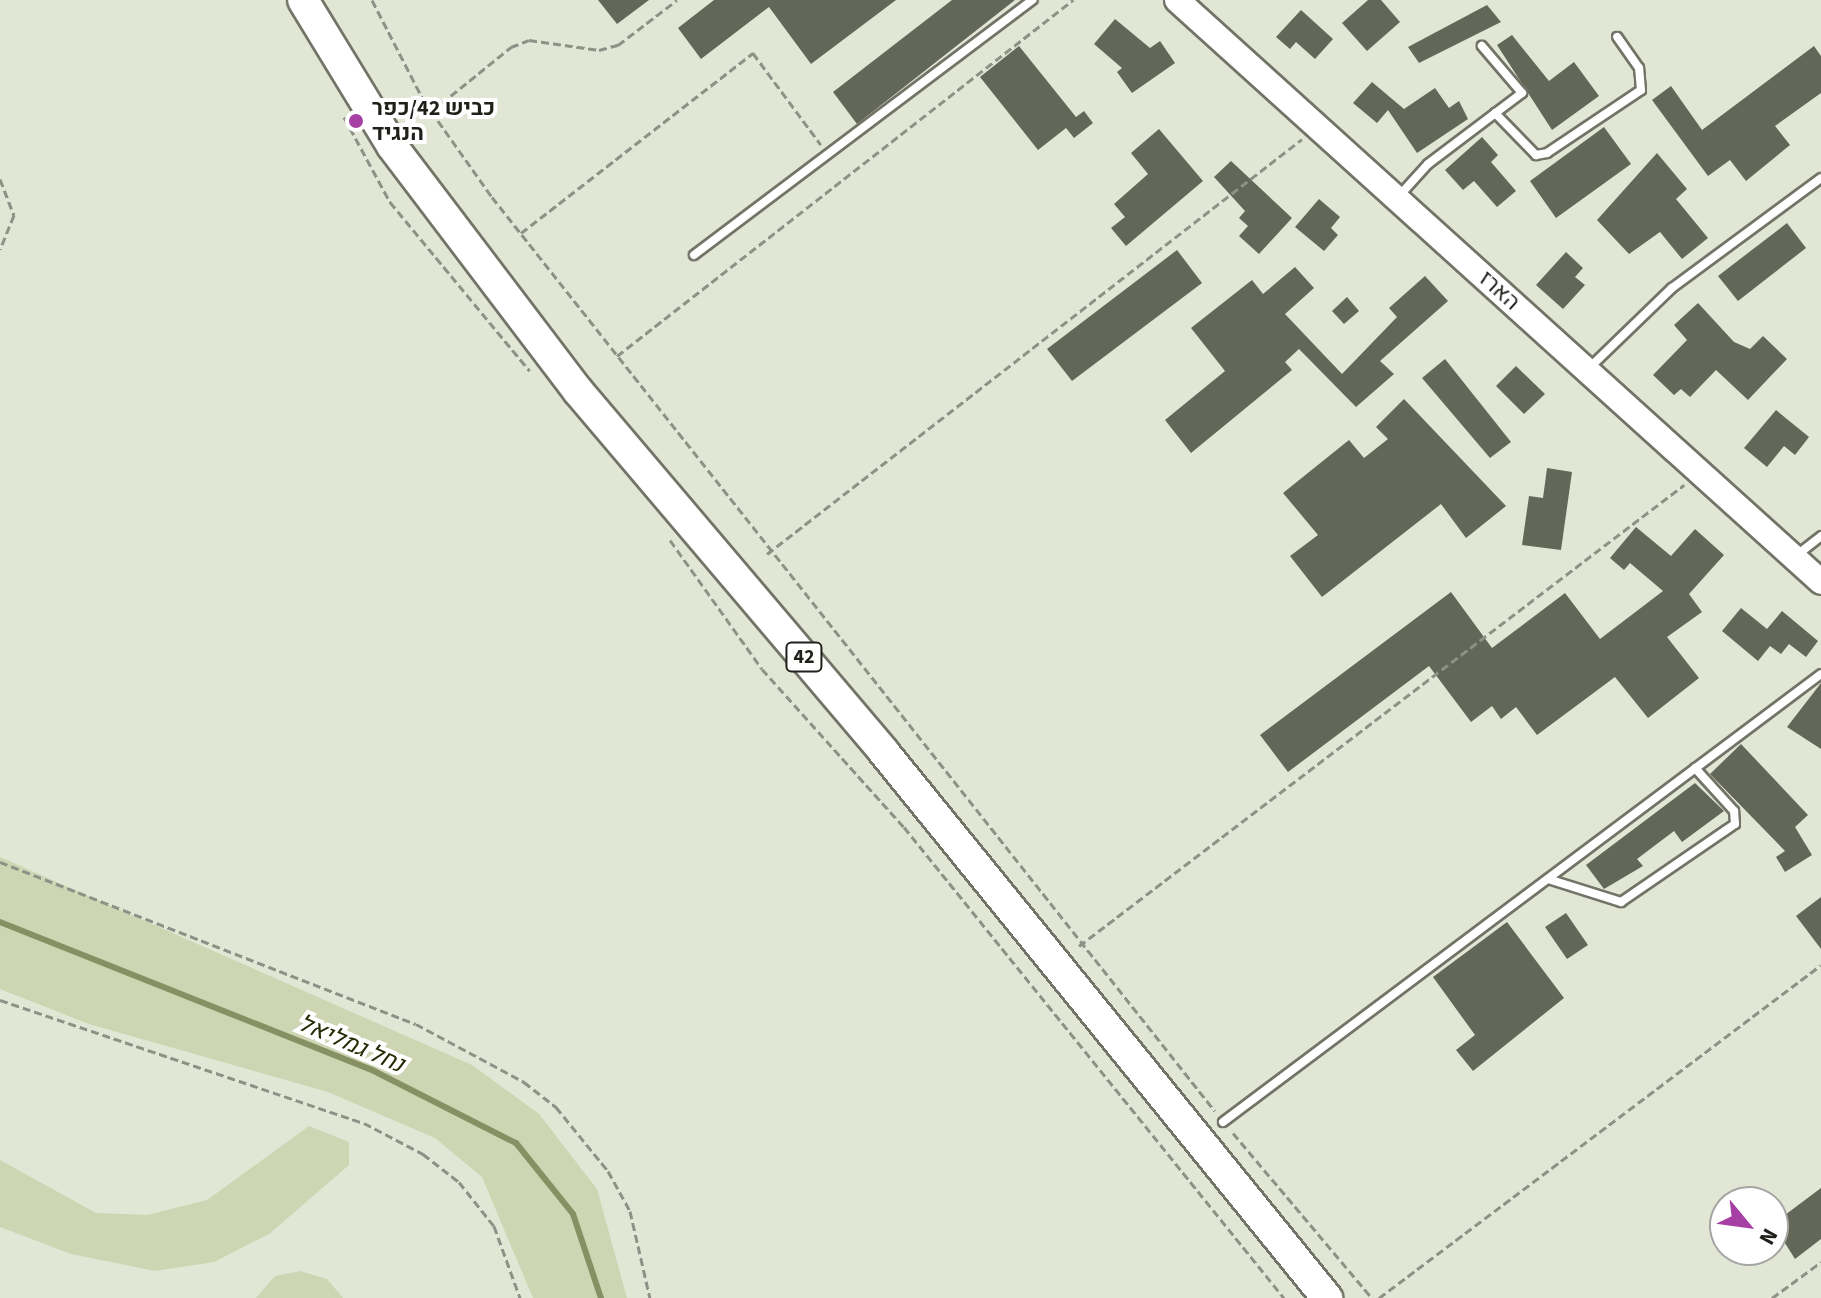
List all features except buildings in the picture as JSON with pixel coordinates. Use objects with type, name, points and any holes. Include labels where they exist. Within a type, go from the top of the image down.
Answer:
[{"type":"highway","name":"42","points":[[303,0],[392,146],[568,379],[883,751],[1327,1298]]},
{"type":"street","name":"הארז","points":[[1177,0],[1821,582]]},
{"type":"lane","points":[[694,255],[1033,0]]},
{"type":"lane","points":[[1495,113],[1536,155],[1547,153],[1641,90],[1639,68],[1617,37]]},
{"type":"lane","points":[[1396,198],[1428,164],[1522,93],[1482,46]]},
{"type":"lane","points":[[1586,370],[1672,288],[1821,178]]},
{"type":"lane","points":[[1794,558],[1821,536]]},
{"type":"lane","points":[[1223,1122],[1821,674]]},
{"type":"lane","points":[[1548,879],[1621,902],[1735,824],[1734,811],[1695,768]]},
{"type":"path","points":[[372,0],[432,111],[521,233],[767,554],[1079,946],[1372,1298]]},
{"type":"path","points":[[432,111],[511,47],[529,40],[599,50],[618,45],[677,0]]},
{"type":"path","points":[[617,356],[1073,0]]},
{"type":"path","points":[[521,233],[753,53],[828,154]]},
{"type":"path","points":[[339,108],[390,202],[538,381]]},
{"type":"path","points":[[767,554],[1317,127]]},
{"type":"path","points":[[0,179],[14,215],[0,249]]},
{"type":"path","points":[[1079,946],[1683,487],[1694,468]]},
{"type":"path","points":[[667,536],[762,669],[904,827],[1284,1298]]},
{"type":"path","points":[[0,862],[416,1024],[524,1082],[556,1107],[608,1171],[630,1211],[650,1298]]},
{"type":"path","points":[[1379,1298],[1821,965]]},
{"type":"path","points":[[0,1000],[364,1123],[423,1154],[459,1182],[494,1226],[520,1298]]},
{"type":"path","points":[[1772,1298],[1821,1262]]},
{"type":"green space","points":[[0,857],[472,1065],[539,1114],[597,1189],[627,1298],[533,1298],[482,1177],[435,1138],[328,1092],[89,1024],[0,989]]},
{"type":"green space","points":[[309,1126],[349,1142],[349,1165],[269,1234],[214,1262],[155,1271],[71,1254],[0,1227],[0,1160],[96,1213],[147,1215],[207,1200]]},
{"type":"green space","points":[[300,1271],[327,1279],[343,1298],[256,1298],[275,1276]]},
{"type":"waterway","name":"נחל גמליאל","points":[[0,922],[372,1070],[516,1143],[573,1214],[601,1298]]},
{"type":"place","name":"כביש 42/כפר הנגיד","points":[[356,121]]}]
